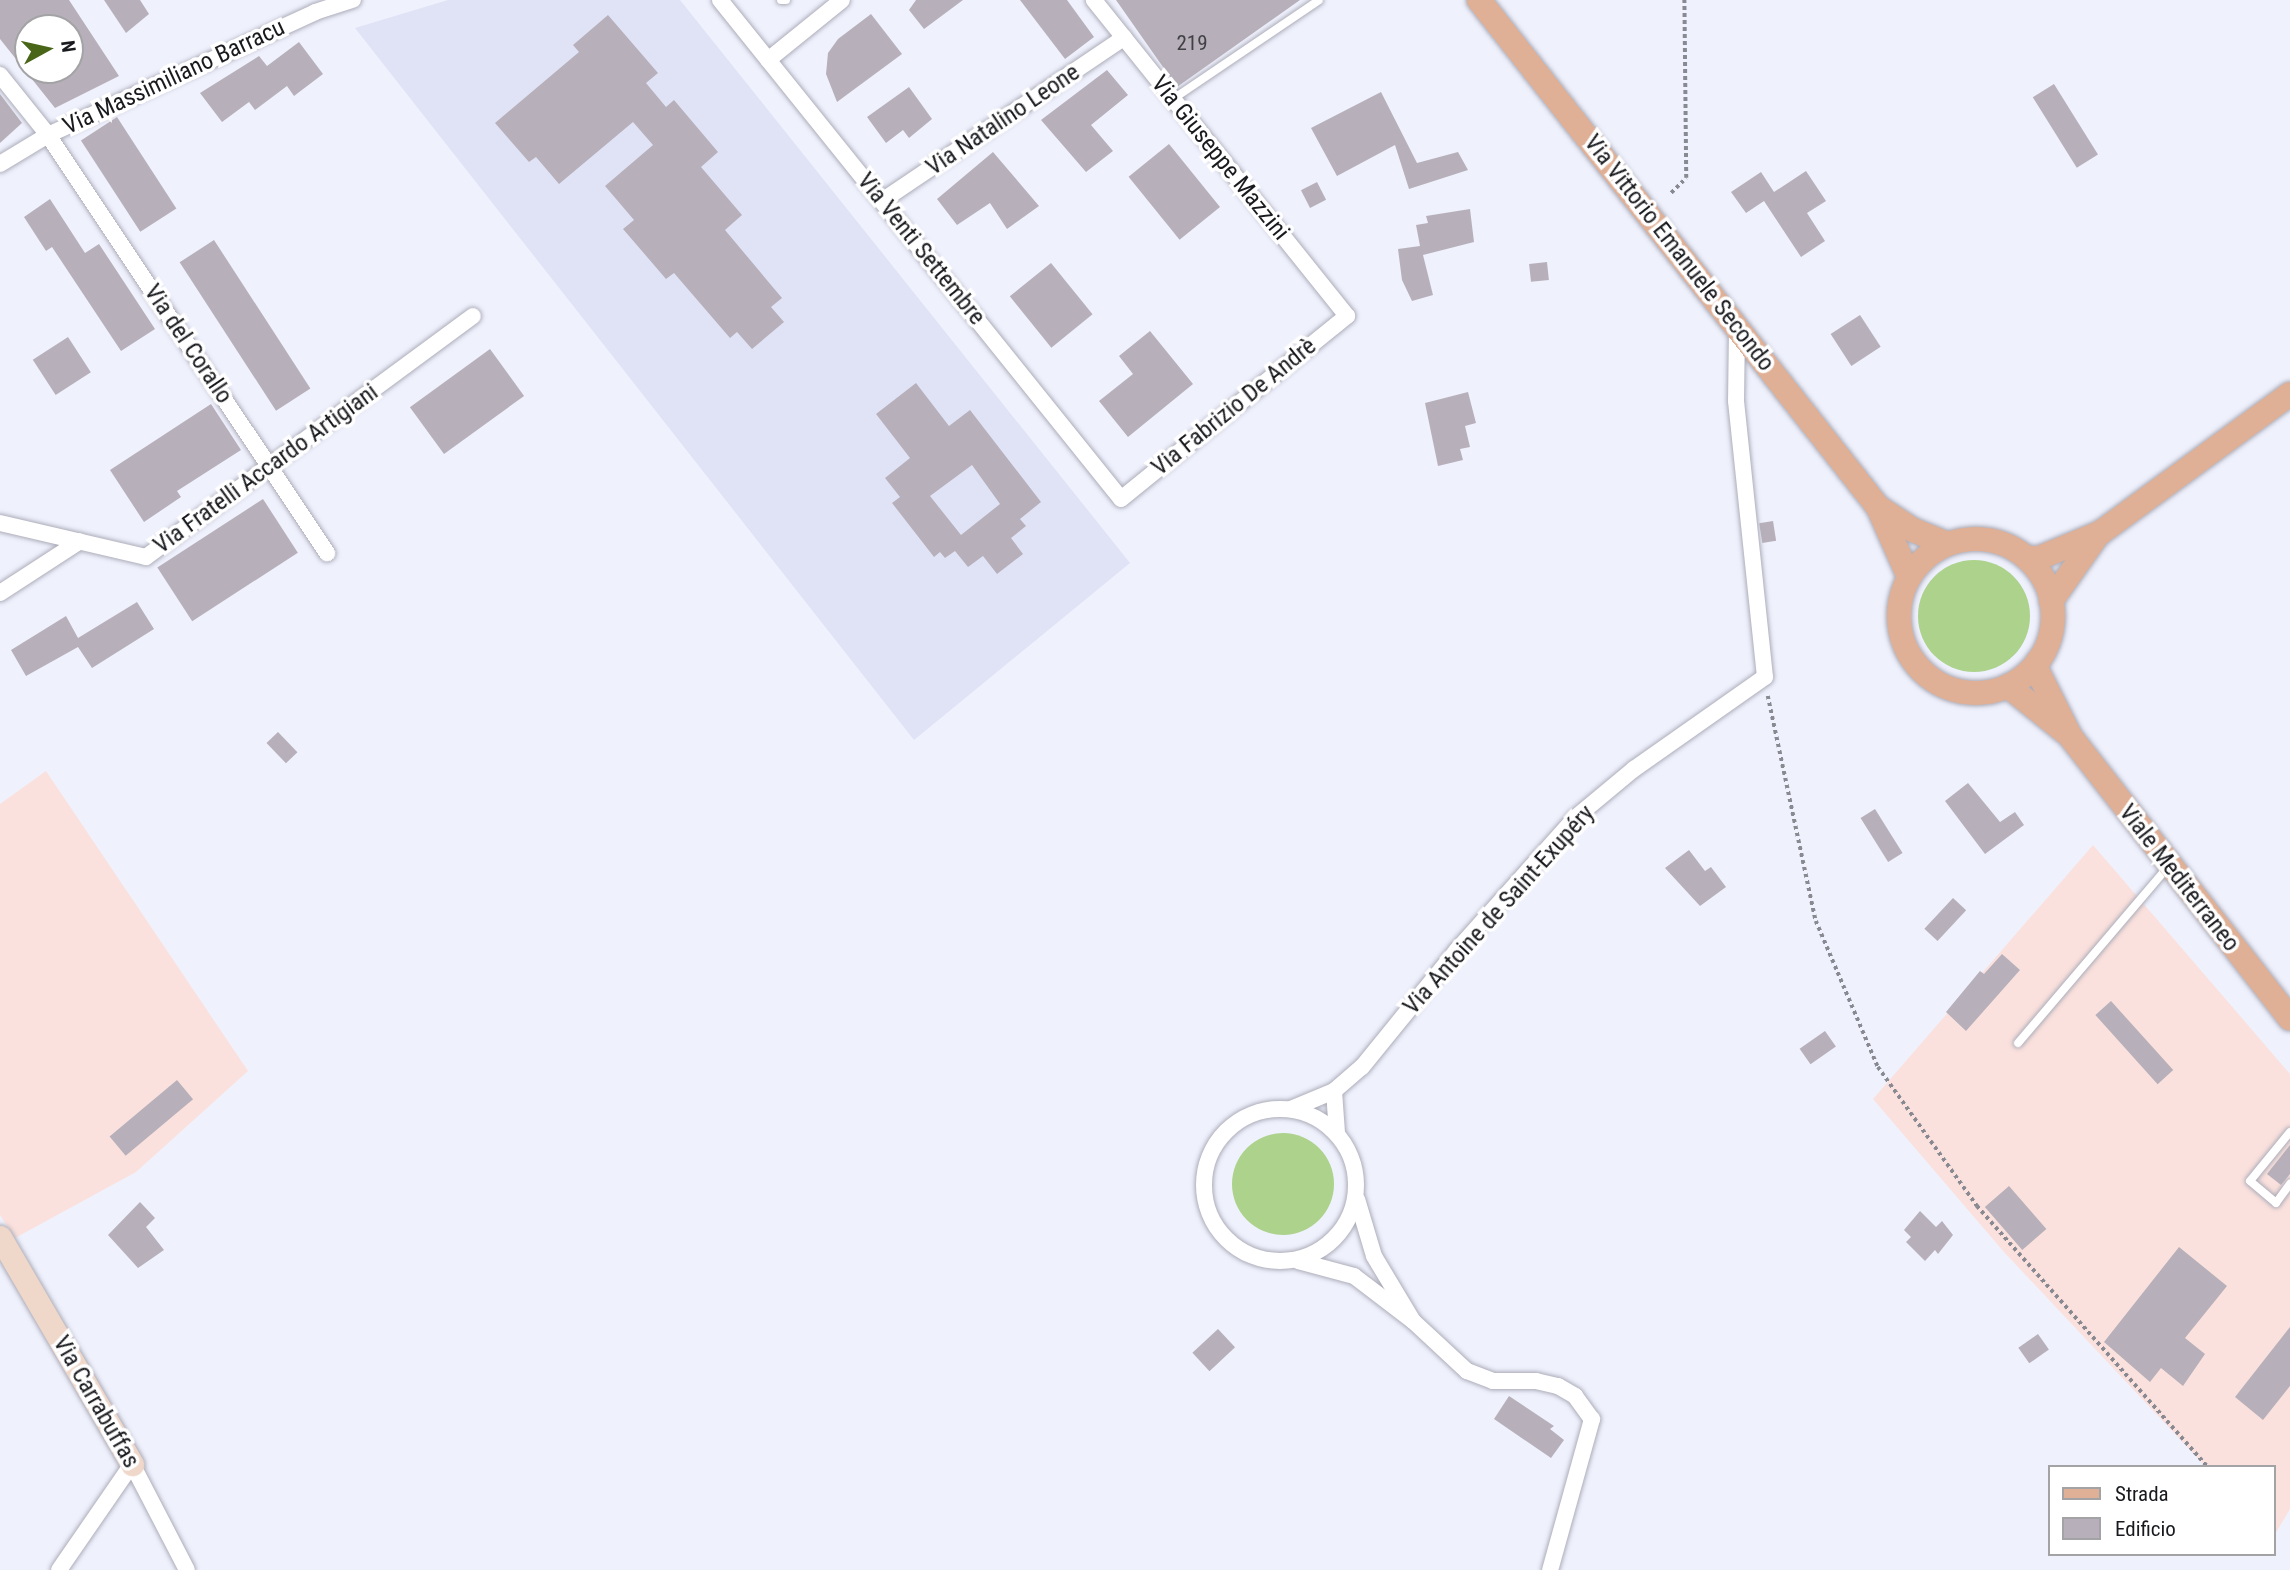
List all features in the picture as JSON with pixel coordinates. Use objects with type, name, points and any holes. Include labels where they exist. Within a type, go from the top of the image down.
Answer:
[{"type":"main road","name":"Via Vittorio Emanuele Secondo","points":[[1479,0],[1878,506],[1909,577]]},
{"type":"main road","points":[[2027,558],[2040,574],[2052,601],[2048,643],[2038,661],[2008,686],[1973,693],[1947,688],[1918,667],[1900,629],[1899,609],[1909,577],[1924,558],[1947,544],[1984,539],[2027,558],[2039,558],[2100,533],[2290,394]]},
{"type":"main road","name":"Via Vittorio Emanuele Secondo","points":[[1878,506],[1913,530],[1947,544]]},
{"type":"main road","points":[[2052,601],[2100,533]]},
{"type":"main road","name":"Viale Mediterraneo","points":[[2038,661],[2036,668],[2070,736],[2290,1018]]},
{"type":"main road","name":"Viale Mediterraneo","points":[[2008,686],[2070,736]]},
{"type":"street","name":"Via Massimiliano Barracu","points":[[0,164],[48,135],[310,6],[353,0]]},
{"type":"street","name":"Via Venti Settembre","points":[[720,0],[1121,499]]},
{"type":"street","points":[[768,60],[842,0]]},
{"type":"street","name":"Via Giuseppe Mazzini","points":[[1094,0],[1347,316]]},
{"type":"street","name":"Via Natalino Leone","points":[[882,201],[1124,38]]},
{"type":"street","name":"Via del Corallo","points":[[0,75],[48,135],[327,553]]},
{"type":"street","name":"Via Fratelli Accardo Artigiani","points":[[0,523],[146,557],[473,316]]},
{"type":"street","name":"Via Fabrizio De Andrè","points":[[1121,499],[1347,316]]},
{"type":"street","points":[[1737,327],[1736,401],[1765,677]]},
{"type":"street","points":[[0,593],[80,541]]},
{"type":"street","name":"Via Antoine de Saint-Exupéry","points":[[1291,1109],[1334,1091],[1362,1067],[1457,950],[1575,818],[1633,769],[1765,677]]},
{"type":"street","points":[[1334,1091],[1337,1133]]},
{"type":"street","points":[[1413,1321],[1374,1256],[1360,1222],[1351,1155],[1337,1133],[1316,1117],[1291,1109],[1265,1110],[1230,1128],[1208,1160],[1204,1186],[1214,1223],[1233,1245],[1258,1259],[1296,1261],[1354,1276],[1413,1321],[1466,1371],[1493,1381],[1536,1381],[1558,1386],[1575,1396],[1592,1419],[1550,1570]]},
{"type":"street","points":[[1296,1261],[1330,1244],[1343,1230],[1356,1193]]},
{"type":"street","name":"Via Carrabuffas","points":[[0,1237],[132,1464],[187,1570]]},
{"type":"street","points":[[59,1570],[132,1464]]},
{"type":"lane","points":[[1173,99],[1319,0]]},
{"type":"lane","points":[[2018,1043],[2169,866]]},
{"type":"lane","points":[[2290,1132],[2250,1181],[2276,1203],[2290,1184]]},
{"type":"path","points":[[1671,193],[1686,178],[1684,0]]},
{"type":"path","points":[[1765,677],[1816,921],[1878,1067],[1977,1206],[2206,1465]]},
{"type":"shaded area","points":[[448,0],[680,0],[1130,563],[914,740],[355,28]]},
{"type":"shaded area","points":[[46,771],[248,1071],[136,1172],[15,1238],[0,1215],[0,804]]},
{"type":"shaded area","points":[[2093,845],[2290,1074],[2290,1509],[2276,1533],[2276,1465],[2204,1465],[2004,1252],[1873,1099]]},
{"type":"green space","points":[[1974,560],[1995,565],[2013,577],[2025,595],[2030,616],[2025,637],[2013,655],[1995,667],[1974,672],[1953,667],[1935,655],[1923,637],[1918,616],[1923,595],[1935,577],[1953,565]]},
{"type":"green space","points":[[1283,1133],[1303,1137],[1319,1148],[1330,1164],[1334,1184],[1330,1204],[1319,1220],[1303,1231],[1283,1235],[1263,1231],[1247,1220],[1236,1204],[1232,1184],[1236,1164],[1247,1148],[1263,1137]]},
{"type":"building","points":[[0,0],[69,0],[78,14],[14,14],[14,57],[0,39]]},
{"type":"building","points":[[104,0],[140,0],[149,14],[126,33]]},
{"type":"building","points":[[916,0],[963,0],[924,29],[909,10]]},
{"type":"building","points":[[1020,0],[1067,0],[1094,37],[1065,59]]},
{"type":"building","points":[[1116,0],[1300,0],[1177,87]]},
{"type":"building","points":[[871,14],[902,54],[837,102],[826,74],[828,53],[838,39]]},
{"type":"building","points":[[608,15],[658,73],[646,83],[666,107],[674,100],[718,152],[701,167],[742,215],[725,230],[782,298],[771,307],[784,322],[752,349],[737,332],[730,338],[674,273],[666,279],[623,229],[634,220],[605,186],[653,145],[633,122],[559,184],[536,157],[529,162],[495,123],[579,52],[573,45]]},
{"type":"building","points":[[84,23],[119,76],[55,108],[36,84],[84,84]]},
{"type":"building","points":[[299,42],[323,74],[294,96],[287,86],[255,110],[249,102],[222,122],[200,93],[259,56],[267,66]]},
{"type":"building","points":[[1107,70],[1128,95],[1091,125],[1113,151],[1086,172],[1041,120]]},
{"type":"building","points":[[2054,84],[2098,154],[2077,168],[2033,97]]},
{"type":"building","points":[[909,87],[932,119],[909,138],[903,130],[886,143],[867,117]]},
{"type":"building","points":[[1381,92],[1417,163],[1458,152],[1468,170],[1409,189],[1395,145],[1337,176],[1311,128]]},
{"type":"building","points":[[0,94],[22,123],[0,143]]},
{"type":"building","points":[[117,117],[176,208],[140,232],[81,140]]},
{"type":"building","points":[[1169,144],[1220,207],[1180,240],[1129,177]]},
{"type":"building","points":[[993,152],[1039,206],[1007,229],[990,203],[957,225],[937,199]]},
{"type":"building","points":[[1806,171],[1826,201],[1807,213],[1825,241],[1801,257],[1764,201],[1746,213],[1731,192],[1761,172],[1774,192]]},
{"type":"building","points":[[1317,182],[1326,200],[1310,208],[1301,190]]},
{"type":"building","points":[[50,199],[85,253],[99,244],[155,329],[121,351],[52,247],[46,251],[24,217]]},
{"type":"building","points":[[1470,209],[1474,242],[1423,255],[1433,295],[1412,301],[1402,280],[1398,249],[1420,246],[1416,225],[1428,223],[1426,216]]},
{"type":"building","points":[[214,240],[310,388],[276,411],[180,262]]},
{"type":"building","points":[[1547,262],[1549,280],[1531,282],[1529,264]]},
{"type":"building","points":[[1051,263],[1093,314],[1051,348],[1010,296]]},
{"type":"building","points":[[1860,315],[1881,347],[1851,366],[1831,334]]},
{"type":"building","points":[[1150,331],[1193,384],[1128,437],[1099,401],[1133,374],[1119,356]]},
{"type":"building","points":[[68,337],[91,372],[56,395],[33,360]]},
{"type":"building","points":[[490,349],[524,396],[444,454],[410,407]]},
{"type":"building","points":[[916,383],[949,426],[970,410],[1041,502],[1020,519],[1026,526],[1011,538],[1023,554],[997,574],[983,556],[968,567],[955,551],[945,558],[940,552],[934,557],[892,503],[900,497],[885,478],[910,458],[876,414]],"holes":[[[972,465],[1000,504],[961,535],[930,496]]]},
{"type":"building","points":[[1468,392],[1476,423],[1465,426],[1470,447],[1460,449],[1463,460],[1438,466],[1425,403]]},
{"type":"building","points":[[211,404],[241,450],[177,491],[181,497],[144,522],[110,470]]},
{"type":"building","points":[[263,499],[298,553],[192,621],[157,568]]},
{"type":"building","points":[[1773,521],[1776,541],[1762,543],[1759,523]]},
{"type":"building","points":[[137,602],[154,629],[92,668],[78,647],[26,676],[11,650],[66,616],[78,638]]},
{"type":"building","points":[[278,732],[297,752],[286,763],[266,743]]},
{"type":"building","points":[[1968,783],[2000,822],[2015,812],[2024,825],[1985,854],[1945,801]]},
{"type":"building","points":[[1875,809],[1903,853],[1888,862],[1861,818]]},
{"type":"building","points":[[1689,850],[1705,871],[1711,867],[1726,887],[1700,906],[1665,868]]},
{"type":"building","points":[[1953,898],[1966,910],[1938,941],[1924,929]]},
{"type":"building","points":[[2002,954],[2020,970],[1966,1031],[1946,1012],[1980,971],[1984,974]]},
{"type":"building","points":[[2111,1001],[2173,1070],[2158,1084],[2095,1015]]},
{"type":"building","points":[[1825,1031],[1836,1047],[1811,1064],[1800,1049]]},
{"type":"building","points":[[177,1080],[193,1099],[126,1156],[110,1137]]},
{"type":"building","points":[[2290,1145],[2290,1174],[2281,1185],[2267,1174]]},
{"type":"building","points":[[2009,1186],[2046,1229],[2022,1250],[1985,1207]]},
{"type":"building","points":[[140,1202],[155,1218],[146,1227],[164,1250],[138,1268],[108,1235]]},
{"type":"building","points":[[1920,1211],[1936,1227],[1942,1221],[1953,1235],[1938,1254],[1935,1250],[1925,1261],[1906,1242],[1911,1237],[1904,1230]]},
{"type":"building","points":[[2179,1247],[2227,1286],[2185,1338],[2205,1354],[2183,1386],[2161,1368],[2150,1382],[2104,1342]]},
{"type":"building","points":[[2290,1327],[2290,1386],[2263,1420],[2235,1397]]},
{"type":"building","points":[[1218,1329],[1235,1347],[1209,1371],[1192,1353]]},
{"type":"building","points":[[2038,1334],[2049,1350],[2029,1363],[2018,1348]]},
{"type":"building","points":[[1509,1396],[1554,1426],[1550,1429],[1564,1440],[1551,1458],[1494,1419]]}]
